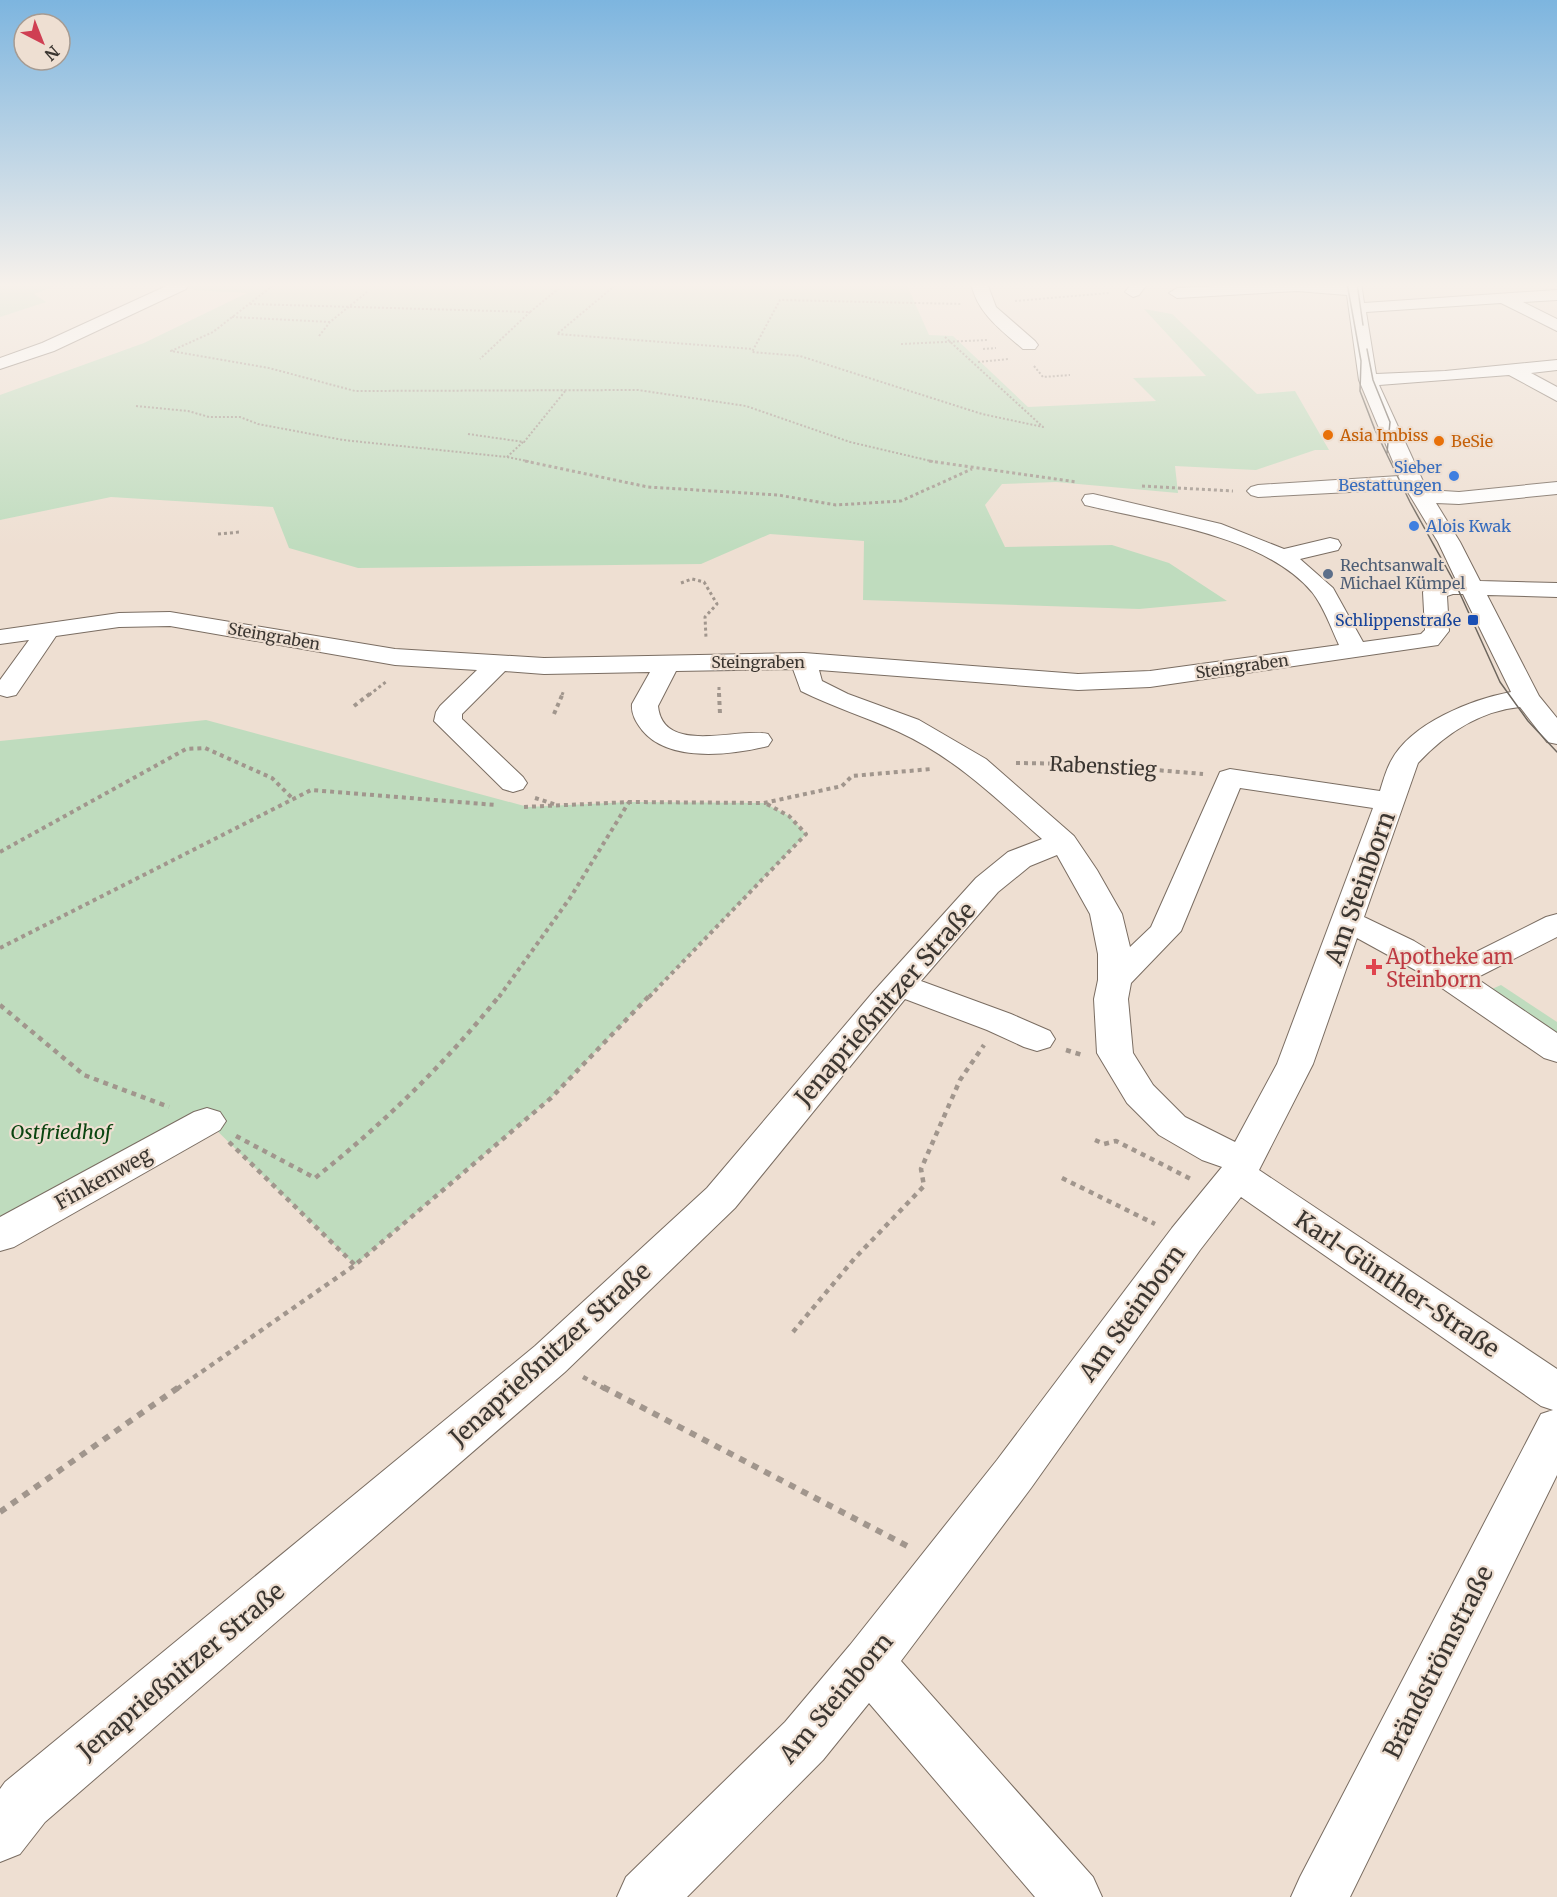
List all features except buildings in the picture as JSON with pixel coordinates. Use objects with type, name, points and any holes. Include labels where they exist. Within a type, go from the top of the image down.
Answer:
[{"type":"street","points":[[1367,372],[1368,380],[1416,489],[1449,542],[1527,698],[1557,736]]},
{"type":"street","points":[[1368,380],[1491,372]]},
{"type":"street","points":[[1516,372],[1557,395]]},
{"type":"street","points":[[1258,491],[1416,489],[1460,498],[1557,488]]},
{"type":"street","points":[[1088,491],[1234,536],[1307,573],[1321,587],[1355,651]]},
{"type":"street","points":[[1279,557],[1330,545]]},
{"type":"street","name":"Steingraben","points":[[0,638],[119,620],[170,619],[395,657],[544,666],[804,661],[1078,682],[1150,679],[1430,640],[1437,632],[1435,592],[1452,587],[1472,587]]},
{"type":"street","points":[[1472,587],[1557,590]]},
{"type":"street","points":[[8,689],[41,641],[45,631]]},
{"type":"street","points":[[804,661],[810,685],[839,700],[909,726],[976,765],[1063,842],[1082,870],[1106,914],[1115,954],[1115,980],[1111,999],[1115,1053]]},
{"type":"street","points":[[668,663],[644,705],[652,726],[670,738],[689,746],[758,740]]},
{"type":"street","points":[[498,664],[449,712],[448,721],[512,798]]},
{"type":"street","name":"Am Steinborn","points":[[646,1897],[804,1741],[868,1663],[1014,1474],[1234,1176],[1295,1064],[1406,761],[1433,733],[1470,713],[1510,699],[1527,698]]},
{"type":"street","points":[[1115,980],[1165,931],[1230,778],[1392,802]]},
{"type":"street","name":"Jenaprießnitzer Straße","points":[[0,1834],[25,1802],[550,1359],[721,1198],[899,985],[987,885],[1019,859],[1063,842]]},
{"type":"street","points":[[1348,922],[1370,931],[1450,978],[1557,1050]]},
{"type":"street","points":[[1450,978],[1557,924]]},
{"type":"street","points":[[899,985],[999,1022],[1037,1039]]},
{"type":"street","name":"Karl-Günther-Straße","points":[[1115,1053],[1140,1095],[1172,1126],[1216,1150],[1234,1176],[1557,1393]]},
{"type":"street","name":"Finkenweg","points":[[0,1236],[207,1120]]},
{"type":"street","name":"Brändströmstraße","points":[[1320,1897],[1557,1428]]},
{"type":"street","points":[[868,1663],[1073,1897]]},
{"type":"path","points":[[282,372],[355,391],[638,390],[746,406],[850,442],[931,462],[1088,491]]},
{"type":"path","points":[[849,372],[982,414],[1043,427],[983,372]]},
{"type":"path","points":[[1043,377],[1070,375]]},
{"type":"path","points":[[507,457],[524,442],[567,389]]},
{"type":"path","points":[[136,406],[188,411],[209,417],[240,417],[258,424],[343,440],[507,457],[648,487],[778,495],[836,505],[901,501],[973,469]]},
{"type":"path","points":[[468,434],[524,442]]},
{"type":"path","points":[[1140,486],[1258,491]]},
{"type":"path","points":[[218,534],[240,532]]},
{"type":"path","points":[[668,663],[688,643],[706,639],[705,617],[717,604],[704,582],[692,579],[681,584]]},
{"type":"path","points":[[0,852],[186,749],[205,748],[272,778],[293,799]]},
{"type":"path","name":"Rabenstieg","points":[[0,948],[311,790],[629,802],[764,803],[842,786],[852,776],[976,765],[1065,761],[1134,766],[1230,778]]},
{"type":"path","points":[[0,1005],[84,1075],[207,1120],[315,1178],[367,1137],[456,1050],[531,954],[594,863],[629,802]]},
{"type":"path","points":[[0,1512],[356,1265],[550,1098],[806,834],[789,816],[764,803]]},
{"type":"path","points":[[793,1332],[854,1259],[924,1186],[921,1169],[960,1080],[999,1022]]},
{"type":"path","points":[[1037,1039],[1080,1055],[1115,1053]]},
{"type":"path","points":[[207,1120],[356,1265]]},
{"type":"path","points":[[1095,1140],[1104,1144],[1116,1141],[1234,1176]]},
{"type":"path","points":[[1062,1178],[1186,1239]]},
{"type":"path","points":[[550,1359],[944,1565]]},
{"type":"green space","points":[[65,372],[991,372],[1028,407],[1156,401],[1133,378],[1206,376],[1202,372],[1233,372],[1257,394],[1295,391],[1329,450],[1315,450],[1256,470],[1175,466],[1178,493],[1056,482],[1002,484],[985,505],[1005,547],[1112,545],[1169,563],[1227,601],[1139,609],[863,600],[864,541],[770,534],[701,564],[358,568],[289,548],[273,507],[111,497],[0,520],[0,395]]},
{"type":"green space","name":"Ostfriedhof","points":[[206,720],[528,807],[629,802],[764,803],[789,816],[806,834],[551,1098],[355,1265],[207,1121],[0,1236],[0,741]]},
{"type":"green space","points":[[1501,985],[1557,1022],[1557,1050],[1492,989]]},
{"type":"tram line","points":[[1361,372],[1360,391],[1375,430],[1410,502],[1457,587],[1500,682],[1528,721],[1557,752]]},
{"type":"tram line","points":[[1371,372],[1390,422],[1387,453]]},
{"type":"place","name":"Asia Imbiss","points":[[1328,435]]},
{"type":"place","name":"BeSie","points":[[1439,441]]},
{"type":"place","name":"Sieber Bestattungen","points":[[1454,476]]},
{"type":"place","name":"Alois Kwak","points":[[1414,526]]},
{"type":"place","name":"Rechtsanwalt Michael Kümpel","points":[[1328,574]]},
{"type":"place","name":"Schlippenstraße","points":[[1473,620]]},
{"type":"place","name":"Apotheke am Steinborn","points":[[1374,967]]}]
